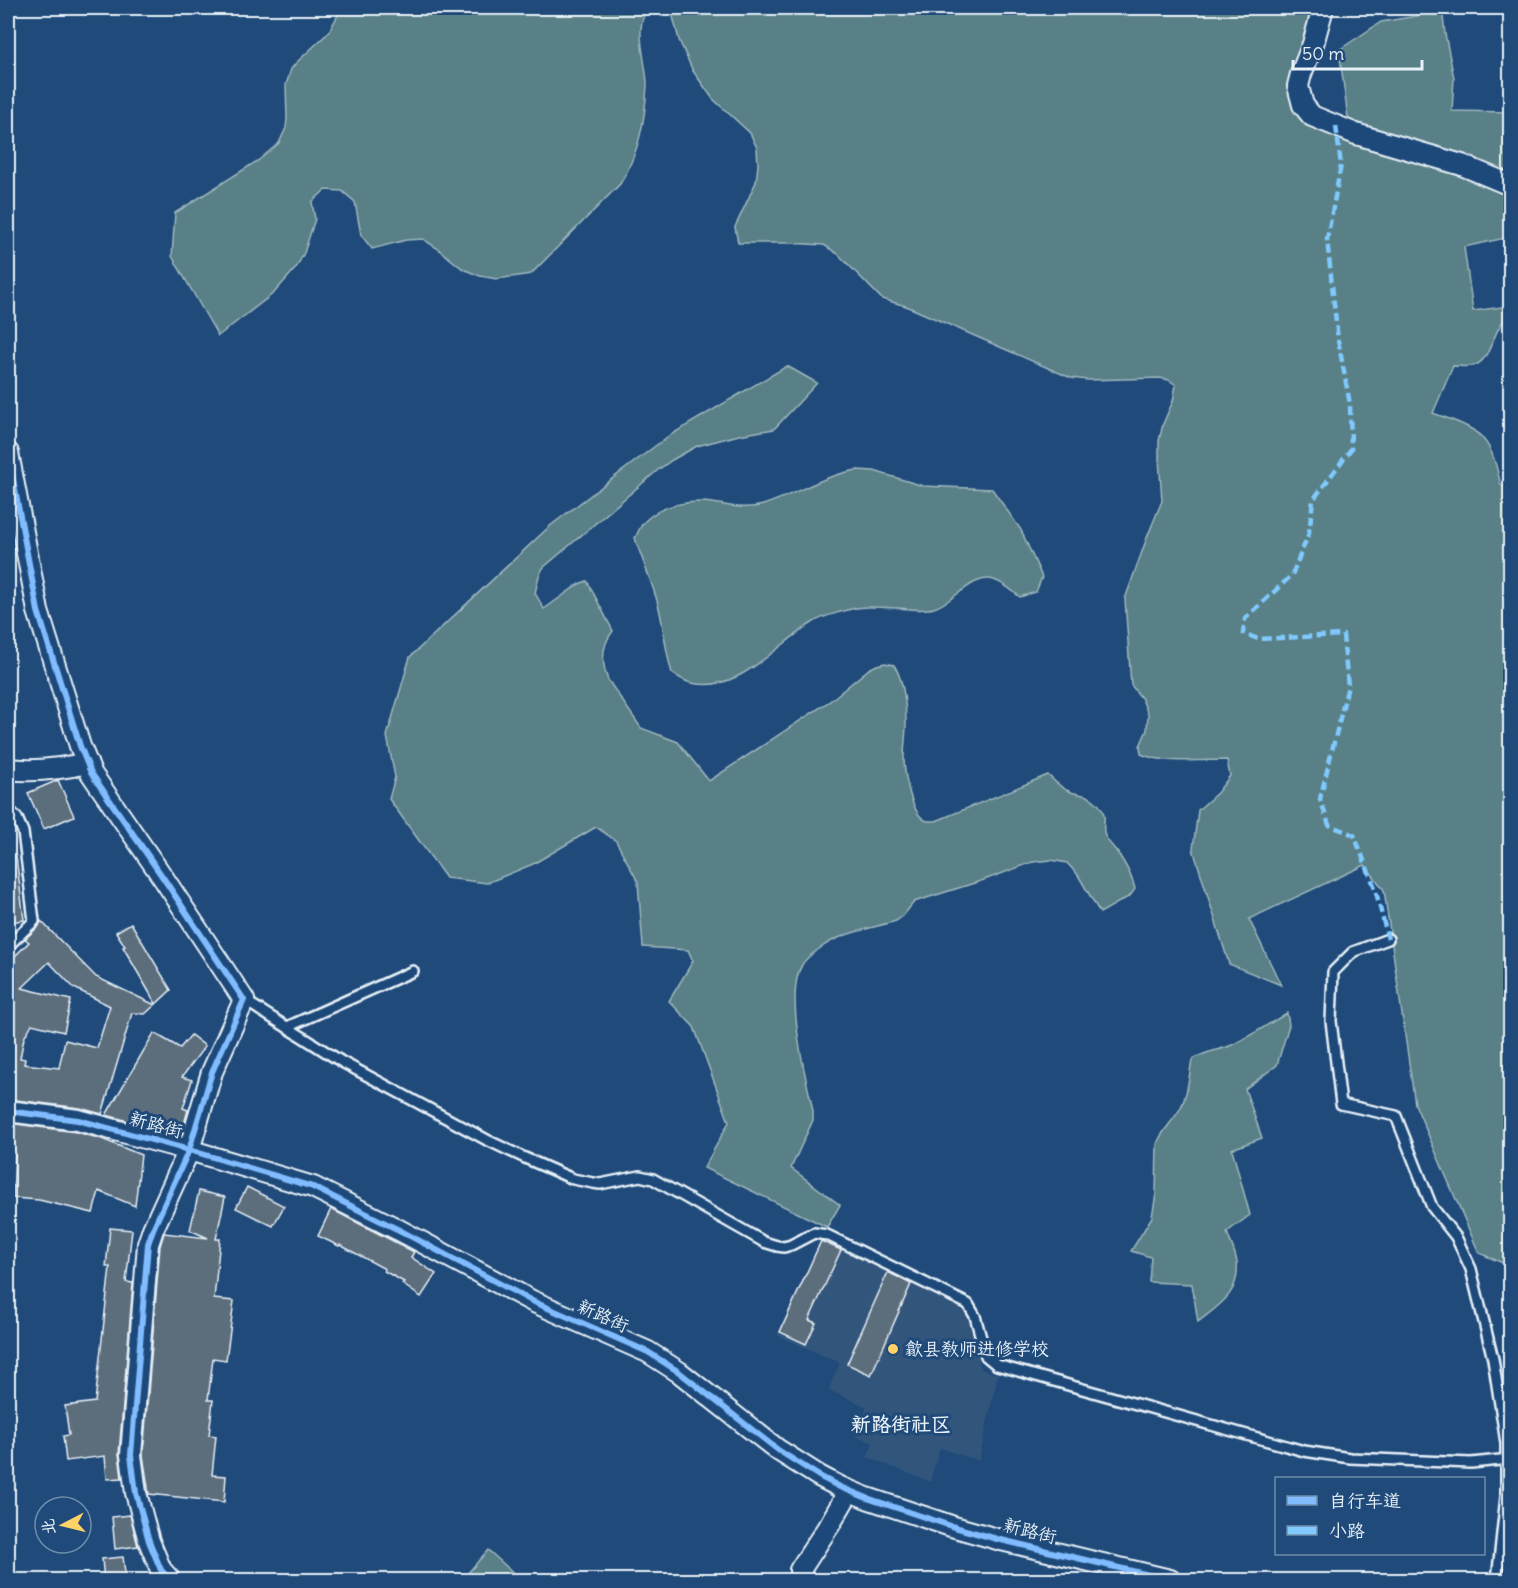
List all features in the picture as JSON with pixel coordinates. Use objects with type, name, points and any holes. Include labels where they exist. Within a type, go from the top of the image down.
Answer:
[{"type":"street","points":[[1323,8],[1314,45],[1298,86],[1303,105],[1312,116],[1356,134],[1462,165],[1510,185]]},
{"type":"street","points":[[8,453],[38,611],[80,746],[91,773],[244,1000],[212,1072],[189,1150],[148,1244],[131,1455],[136,1492],[149,1541],[160,1570],[170,1581]]},
{"type":"street","points":[[8,769],[48,770],[87,763]]},
{"type":"street","name":"新路街","points":[[8,1111],[78,1120],[313,1187],[532,1301],[648,1352],[679,1372],[785,1455],[849,1491],[951,1526],[997,1539],[1170,1581]]},
{"type":"street","points":[[803,1581],[800,1570],[849,1491]]},
{"type":"lane","points":[[8,809],[17,818],[23,832],[34,921],[8,946]]},
{"type":"lane","points":[[1388,939],[1353,952],[1333,972],[1331,1021],[1341,1104],[1396,1116],[1432,1207],[1456,1237],[1471,1269],[1493,1359],[1508,1460],[1497,1581]]},
{"type":"lane","points":[[287,1027],[413,971]]},
{"type":"lane","points":[[244,1000],[342,1062],[487,1140],[573,1179],[600,1184],[640,1176],[653,1179],[764,1242],[777,1246],[791,1245],[814,1233],[827,1235],[968,1304],[975,1316],[986,1356],[997,1365],[1304,1451],[1383,1460],[1471,1463],[1508,1460]]},
{"type":"shaded area","name":"歙县教师进修学校","points":[[822,1238],[914,1280],[968,1312],[981,1369],[998,1374],[979,1461],[940,1448],[930,1482],[867,1457],[873,1443],[855,1436],[867,1407],[828,1390],[840,1363],[777,1335]]},
{"type":"green space","points":[[342,8],[649,8],[644,15],[641,34],[647,85],[645,111],[632,161],[620,184],[531,274],[497,279],[480,276],[463,269],[423,239],[406,240],[372,249],[361,235],[355,202],[342,191],[325,190],[312,202],[315,219],[304,253],[296,268],[274,293],[218,336],[172,256],[175,213],[259,160],[279,143],[286,128],[286,85],[291,69],[328,33]]},
{"type":"green space","points":[[670,8],[1315,8],[1296,101],[1510,193],[1510,237],[1464,247],[1473,311],[1502,307],[1507,318],[1498,329],[1488,352],[1479,363],[1473,366],[1453,366],[1433,413],[1480,435],[1493,456],[1501,485],[1510,490],[1510,1266],[1479,1253],[1415,1104],[1384,890],[1365,865],[1249,919],[1281,985],[1229,964],[1193,849],[1198,810],[1217,793],[1230,776],[1227,760],[1172,760],[1141,754],[1140,746],[1147,730],[1148,714],[1142,699],[1131,685],[1125,599],[1162,501],[1159,441],[1176,385],[1160,378],[1088,380],[1071,378],[906,306],[882,299],[838,254],[824,245],[738,243],[735,227],[756,182],[757,148],[750,133],[713,99],[693,71],[679,40]]},
{"type":"green space","points":[[1416,8],[1442,8],[1454,78],[1452,111],[1510,112],[1510,176],[1349,126],[1339,50],[1381,22],[1417,16]]},
{"type":"green space","points":[[787,366],[817,383],[774,429],[697,446],[658,470],[543,568],[535,593],[544,609],[579,584],[587,581],[613,631],[606,642],[603,654],[608,680],[641,728],[678,742],[709,781],[830,701],[869,669],[885,663],[894,665],[900,678],[905,701],[905,773],[913,803],[921,817],[927,821],[936,821],[1048,775],[1064,789],[1090,797],[1100,807],[1104,815],[1105,836],[1125,865],[1135,889],[1130,896],[1100,913],[1078,875],[1067,863],[1051,860],[1033,862],[914,902],[896,921],[838,938],[806,960],[797,978],[795,995],[798,1037],[813,1120],[791,1168],[840,1205],[827,1227],[704,1168],[729,1122],[694,1027],[669,1001],[693,961],[688,950],[643,947],[638,882],[616,841],[596,827],[533,864],[487,883],[446,878],[389,799],[395,777],[387,736],[410,657],[550,526],[667,437]]},
{"type":"green space","points":[[857,470],[874,471],[923,486],[992,489],[1021,530],[1042,577],[1036,592],[1020,597],[1001,583],[986,579],[972,584],[934,608],[921,610],[871,607],[850,609],[817,620],[755,666],[723,682],[706,685],[688,682],[672,673],[658,604],[635,538],[644,522],[667,507],[686,503],[704,502],[744,507],[763,505],[833,476]]},
{"type":"green space","points":[[1287,1013],[1289,1025],[1277,1065],[1245,1089],[1262,1138],[1232,1149],[1250,1215],[1227,1232],[1236,1259],[1235,1283],[1226,1298],[1198,1322],[1192,1284],[1149,1282],[1151,1257],[1131,1251],[1152,1217],[1156,1194],[1157,1144],[1183,1102],[1192,1060],[1232,1045]]},
{"type":"green space","points":[[488,1550],[517,1576],[515,1580],[477,1580],[468,1573]]},
{"type":"building","points":[[58,780],[74,816],[44,829],[28,793]]},
{"type":"building","points":[[16,856],[24,920],[8,922],[8,857]]},
{"type":"building","points":[[41,921],[96,977],[155,1005],[145,1014],[132,1013],[102,1114],[80,1108],[8,1099],[8,963],[29,942],[25,939],[39,926]],"holes":[[[49,962],[74,988],[110,1006],[97,1048],[65,1040],[59,1068],[24,1064],[25,1059],[20,1058],[24,1038],[32,1024],[64,1032],[71,1000],[22,988]]]},
{"type":"building","points":[[131,923],[171,990],[156,1004],[116,932]]},
{"type":"building","points":[[154,1033],[180,1048],[191,1035],[205,1046],[182,1077],[192,1080],[183,1108],[188,1110],[181,1135],[106,1115]]},
{"type":"building","points":[[8,1123],[76,1132],[102,1139],[141,1155],[135,1206],[99,1191],[93,1213],[39,1200],[13,1198],[15,1153],[8,1153]]},
{"type":"building","points":[[247,1187],[284,1206],[273,1226],[236,1208]]},
{"type":"building","points":[[199,1191],[225,1197],[216,1239],[220,1239],[214,1299],[234,1301],[226,1360],[213,1358],[208,1400],[213,1400],[209,1435],[216,1436],[212,1475],[226,1476],[224,1502],[149,1494],[143,1455],[160,1246],[164,1233],[208,1238],[190,1230]]},
{"type":"building","points":[[331,1209],[414,1252],[411,1257],[436,1274],[421,1297],[402,1284],[404,1282],[384,1271],[385,1269],[318,1236]]},
{"type":"building","points":[[110,1228],[132,1230],[126,1282],[133,1283],[119,1454],[122,1478],[107,1479],[105,1456],[66,1461],[63,1436],[69,1435],[65,1406],[95,1402],[110,1267],[106,1267]]},
{"type":"building","points":[[821,1241],[841,1250],[809,1320],[816,1323],[806,1344],[780,1332]]},
{"type":"building","points":[[888,1272],[911,1284],[871,1375],[847,1364]]},
{"type":"building","points":[[130,1515],[138,1546],[115,1549],[112,1517]]},
{"type":"building","points":[[123,1557],[126,1581],[104,1581],[102,1559]]},
{"type":"marked path","points":[[1336,126],[1341,165],[1327,239],[1338,340],[1350,404],[1351,449],[1313,500],[1309,533],[1292,575],[1245,619],[1243,633],[1258,639],[1343,635],[1348,686],[1320,799],[1329,825],[1354,835],[1375,888],[1388,939]]},
{"type":"cycle path","points":[[8,453],[38,611],[80,746],[91,773],[244,1000],[212,1072],[189,1150],[148,1244],[131,1455],[136,1493],[149,1541],[161,1570],[170,1580]]},
{"type":"cycle path","points":[[8,1111],[78,1120],[313,1187],[532,1301],[648,1352],[679,1372],[778,1450],[840,1487],[951,1526],[997,1539],[1170,1580]]},
{"type":"place","name":"歙县教师进修学校","points":[[893,1349]]},
{"type":"district","name":"新路街社区","points":[[901,1424]]}]
